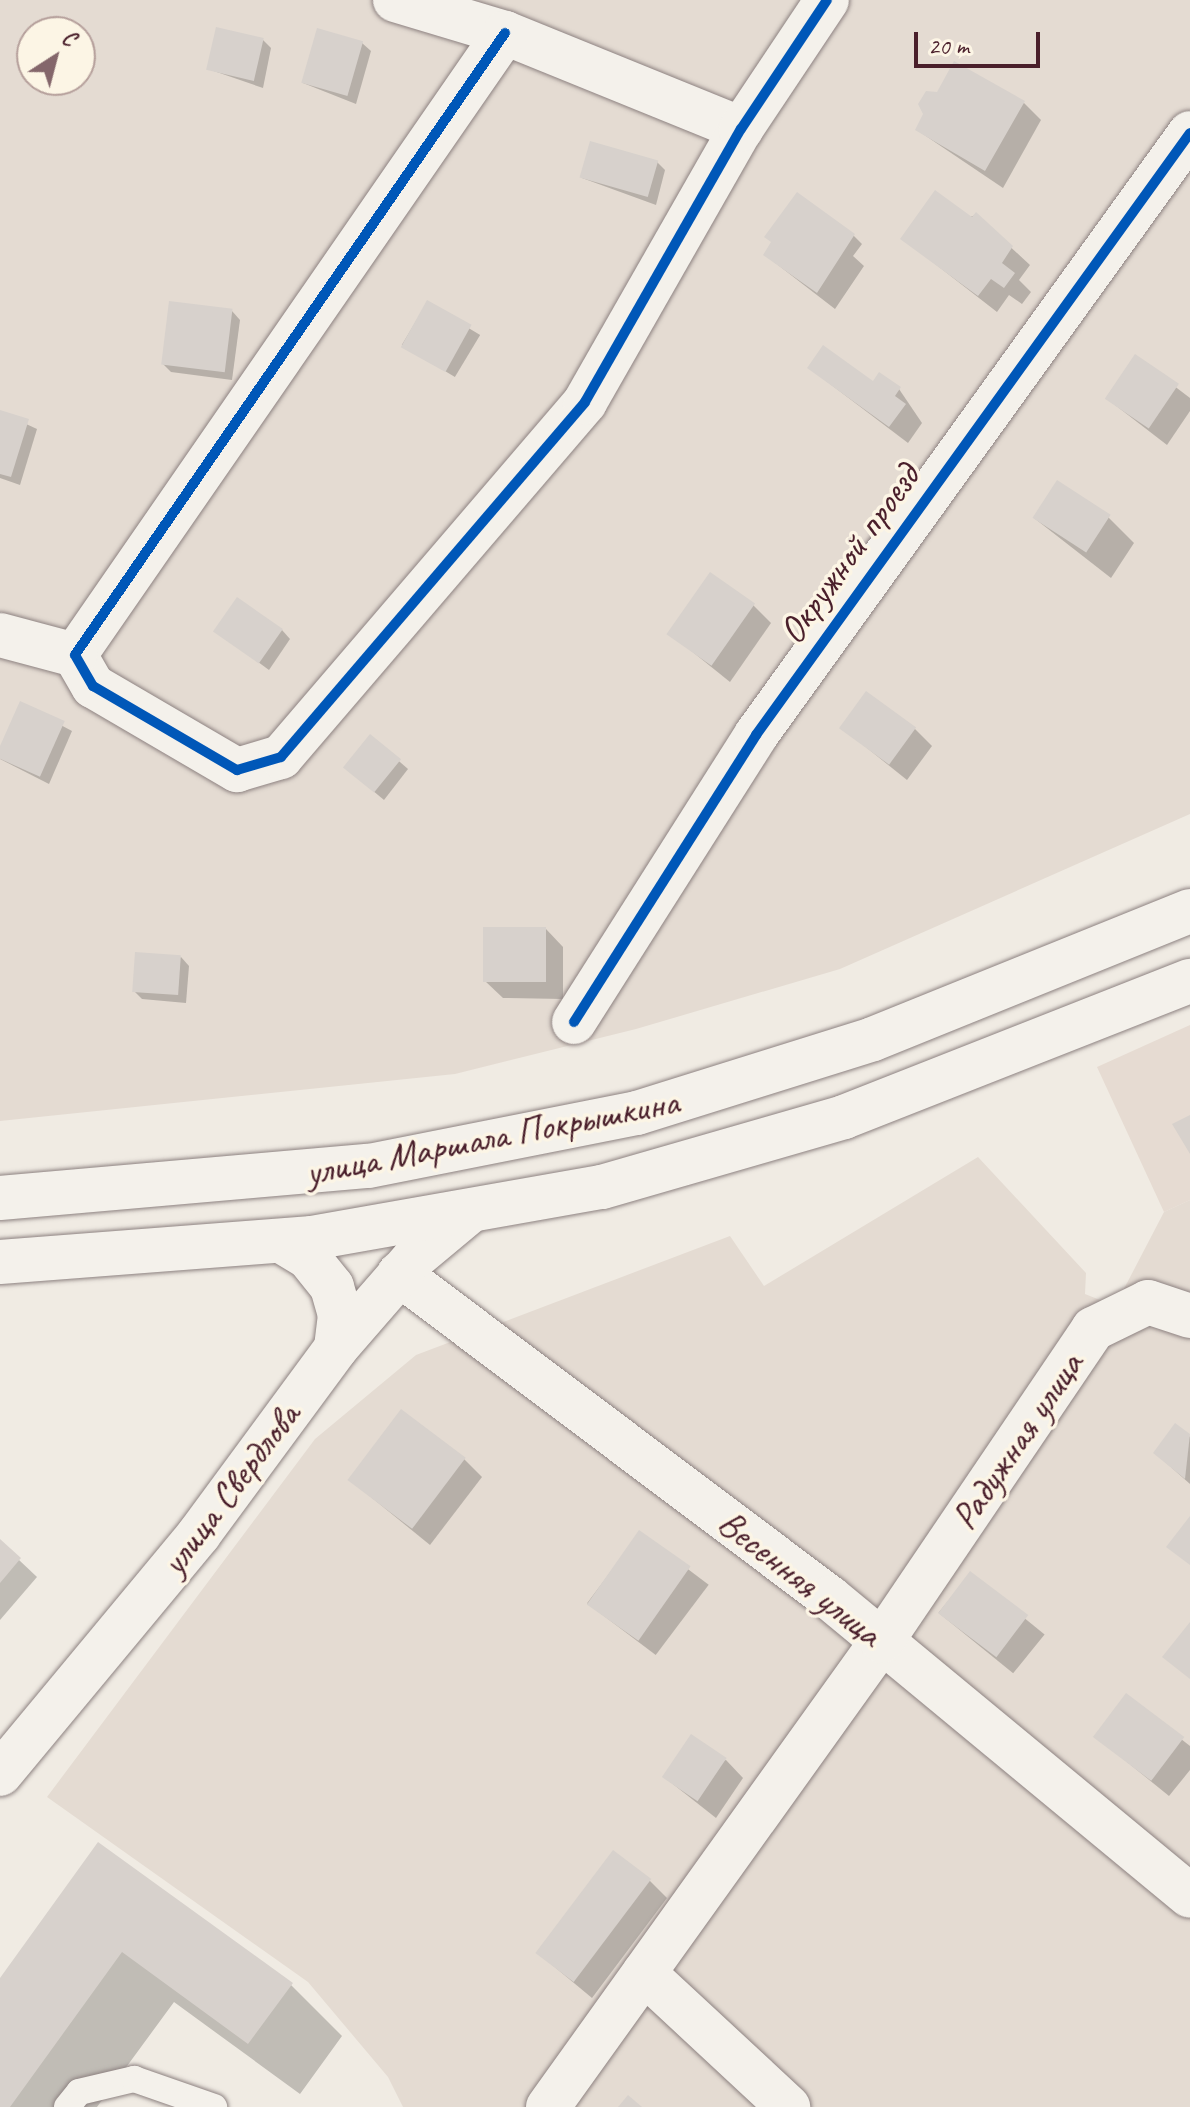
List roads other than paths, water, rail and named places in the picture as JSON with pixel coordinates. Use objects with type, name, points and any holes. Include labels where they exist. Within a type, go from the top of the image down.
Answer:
[{"type":"street","points":[[395,0],[505,33],[741,129]]},
{"type":"street","points":[[0,635],[75,655],[93,686],[237,770],[281,757],[585,402],[741,129],[827,0]]},
{"type":"street","points":[[75,655],[505,33]]},
{"type":"street","name":"Окружной проезд","points":[[574,1022],[756,735],[1190,133]]},
{"type":"street","name":"улица Маршала Покрышкина","points":[[0,1198],[356,1168],[637,1113],[873,1039],[1190,911]]},
{"type":"street","name":"улица Маршала Покрышкина","points":[[0,1262],[281,1241],[468,1213],[653,1174],[788,1135],[1190,981]]},
{"type":"street","name":"улица Свердлова","points":[[2,1768],[199,1534],[336,1348],[399,1274],[468,1213]]},
{"type":"street","points":[[281,1241],[308,1257],[332,1287],[340,1315],[336,1348]]},
{"type":"street","name":"Весенняя улица","points":[[399,1274],[882,1641],[1190,1896]]},
{"type":"street","name":"Радужная улица","points":[[548,2107],[882,1641],[1093,1329],[1148,1302],[1190,1316]]},
{"type":"street","points":[[644,1973],[788,2107]]},
{"type":"lane","points":[[67,2107],[79,2092],[134,2079],[214,2107]]}]
